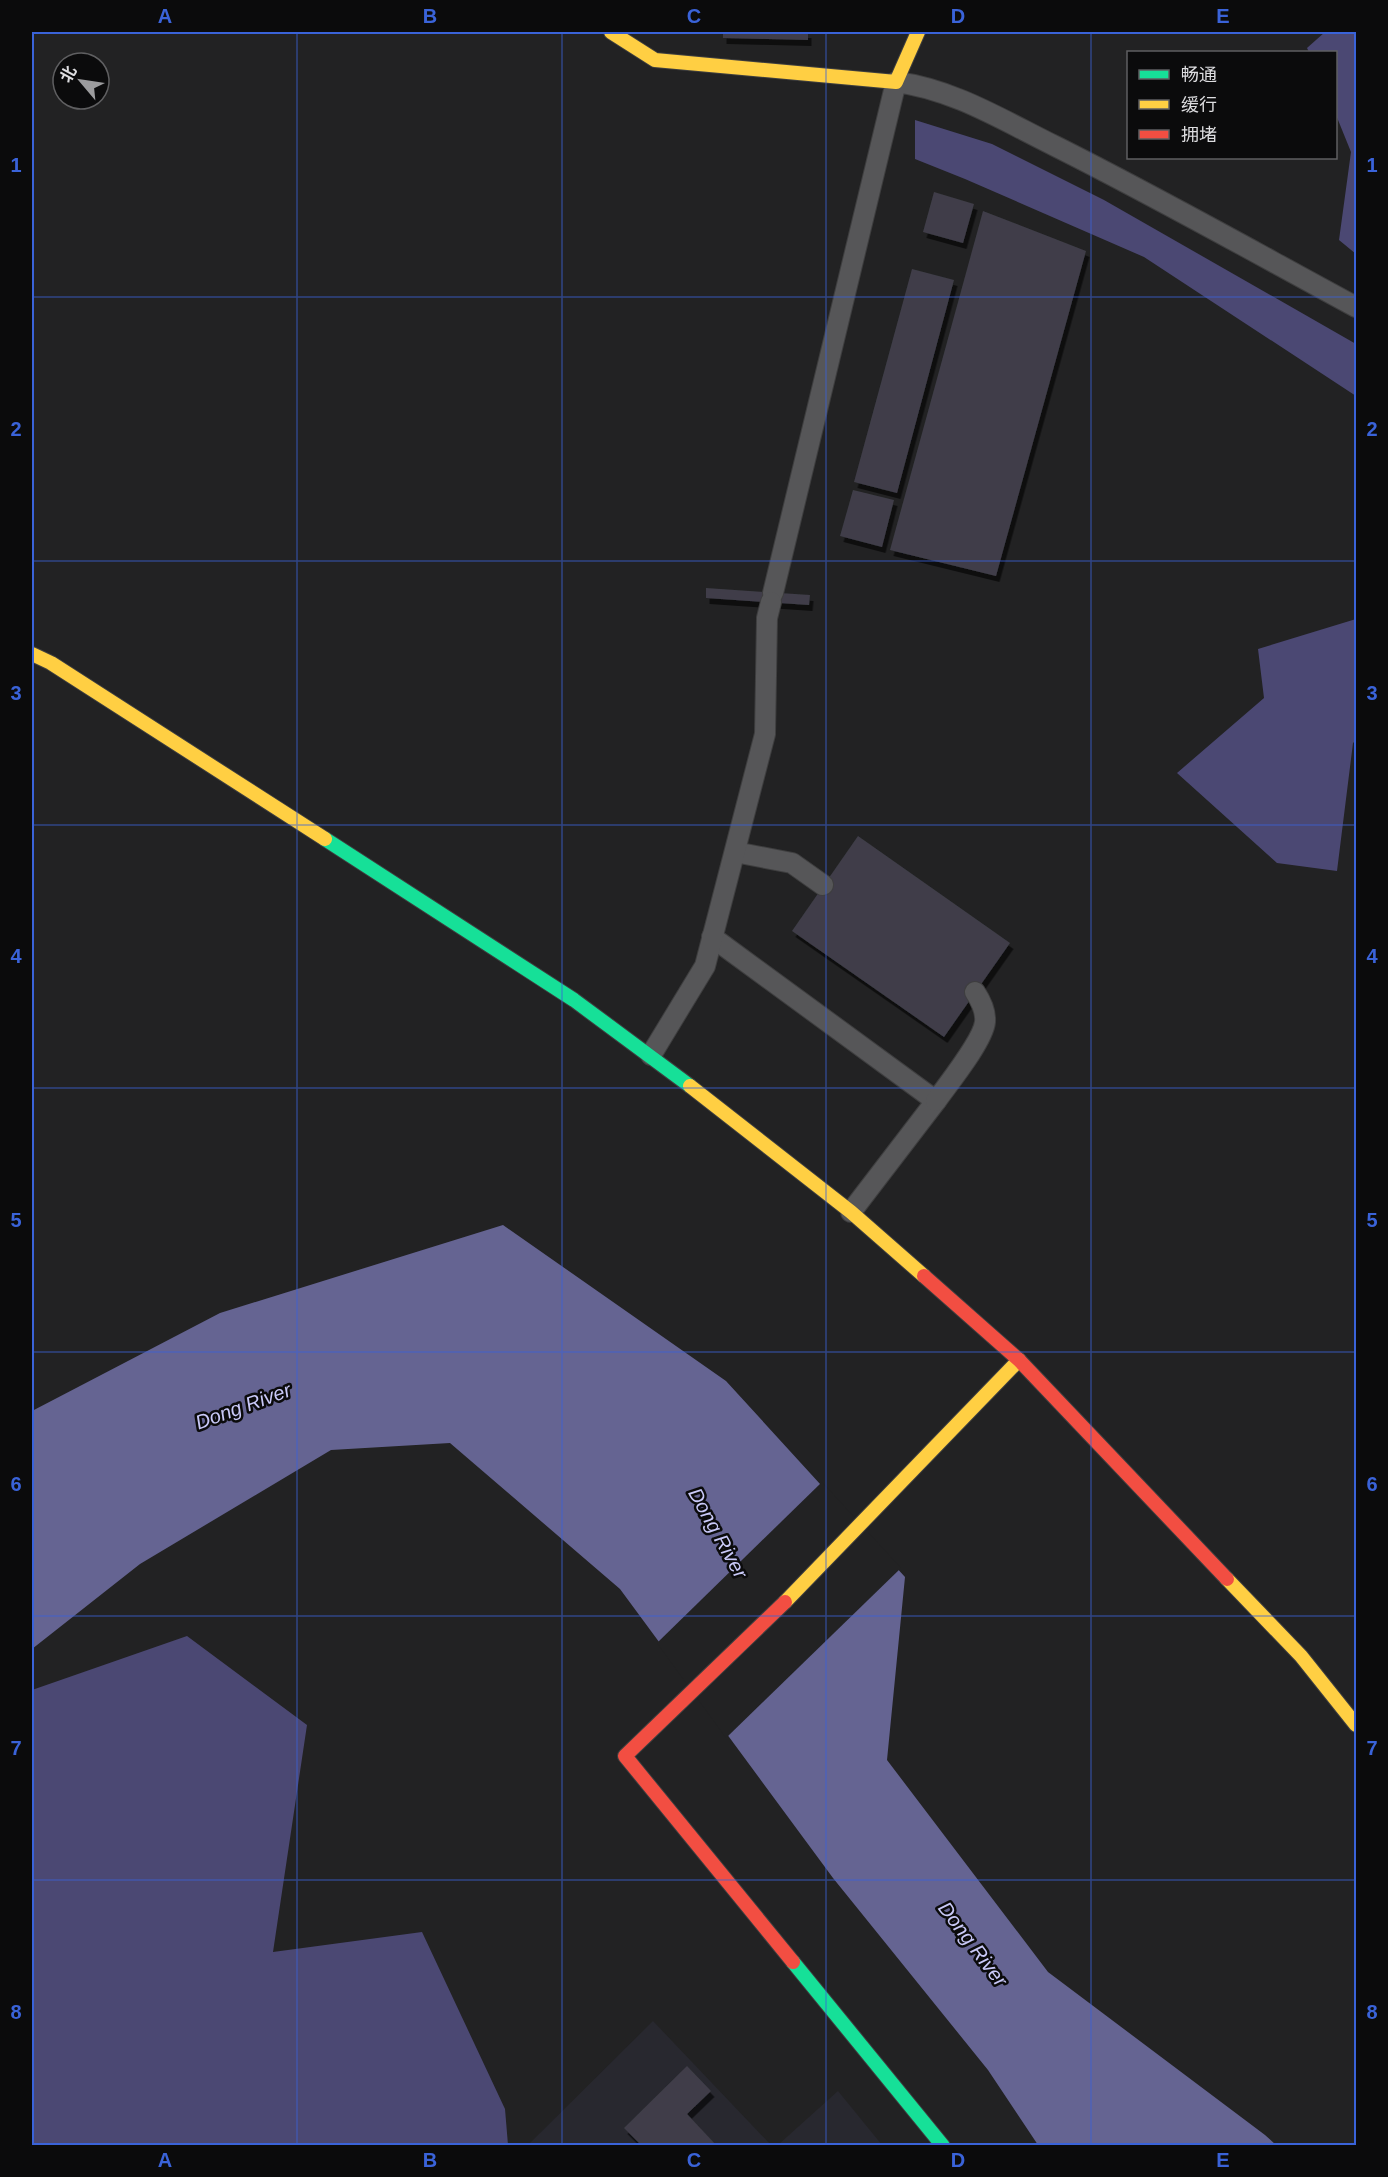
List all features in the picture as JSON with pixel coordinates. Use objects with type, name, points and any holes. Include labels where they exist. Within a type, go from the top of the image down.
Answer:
[{"type":"main road","points":[[610,32],[655,60],[896,82],[918,32]]},
{"type":"main road","points":[[32,646],[51,663]]},
{"type":"main road","points":[[32,654],[51,663],[574,1000],[651,1055],[851,1212],[1019,1360],[1301,1656],[1356,1725]]},
{"type":"main road","points":[[943,2145],[625,1756],[885,1500],[1019,1360]]},
{"type":"lane","points":[[651,1055],[705,966],[765,734],[767,618],[896,82],[944,92],[990,114],[1103,170],[1356,308]]},
{"type":"lane","points":[[735,852],[792,863],[823,885]]},
{"type":"lane","points":[[712,937],[936,1101]]},
{"type":"lane","points":[[851,1212],[936,1101],[982,1035],[985,1025],[984,1007],[975,992]]},
{"type":"shaded area","points":[[1325,32],[1356,32],[1356,254],[1339,240],[1351,152],[1337,117],[1337,51],[1308,51],[1307,48]]},
{"type":"shaded area","points":[[915,120],[992,144],[1104,200],[1356,344],[1356,396],[1144,257],[915,159]]},
{"type":"shaded area","points":[[1356,619],[1356,740],[1353,743],[1337,871],[1277,863],[1177,773],[1264,698],[1258,649]]},
{"type":"shaded area","points":[[187,1636],[307,1725],[273,1952],[422,1932],[505,2109],[508,2145],[32,2145],[32,1690]]},
{"type":"shaded area","points":[[653,2021],[771,2145],[527,2146]]},
{"type":"shaded area","points":[[838,2091],[882,2145],[778,2145]]},
{"type":"water","name":"Dong River","points":[[503,1225],[726,1381],[905,1577],[887,1760],[1048,1972],[1276,2145],[1038,2145],[988,2070],[833,1878],[620,1589],[450,1443],[331,1450],[140,1564],[32,1649],[32,1411],[220,1313]]},
{"type":"pier","points":[[822,1482],[901,1568],[726,1738],[657,1643]]},
{"type":"building","points":[[723,32],[808,32],[808,40],[723,38]]},
{"type":"building","points":[[934,192],[974,204],[963,243],[923,232]]},
{"type":"building","points":[[983,211],[1086,251],[996,576],[890,550]]},
{"type":"building","points":[[912,269],[954,280],[897,493],[854,482]]},
{"type":"building","points":[[853,490],[894,500],[882,547],[840,536]]},
{"type":"building","points":[[706,588],[810,595],[809,605],[706,598]]},
{"type":"building","points":[[858,836],[1010,943],[944,1037],[792,931]]},
{"type":"building","points":[[687,2066],[711,2091],[687,2114],[717,2146],[642,2146],[624,2128]]},
{"type":"traffic: fast","points":[[325,839],[574,1000],[690,1086]]},
{"type":"traffic: fast","points":[[793,1962],[943,2146]]},
{"type":"traffic: slow","points":[[611,32],[655,60],[896,82],[918,32]]},
{"type":"traffic: slow","points":[[32,654],[51,663],[325,839]]},
{"type":"traffic: slow","points":[[690,1086],[851,1212],[924,1276]]},
{"type":"traffic: slow","points":[[785,1602],[1019,1360]]},
{"type":"traffic: slow","points":[[1227,1579],[1301,1656],[1356,1725]]},
{"type":"traffic: jam","points":[[924,1276],[1019,1360],[1227,1579]]},
{"type":"traffic: jam","points":[[785,1602],[625,1756],[793,1962]]}]
